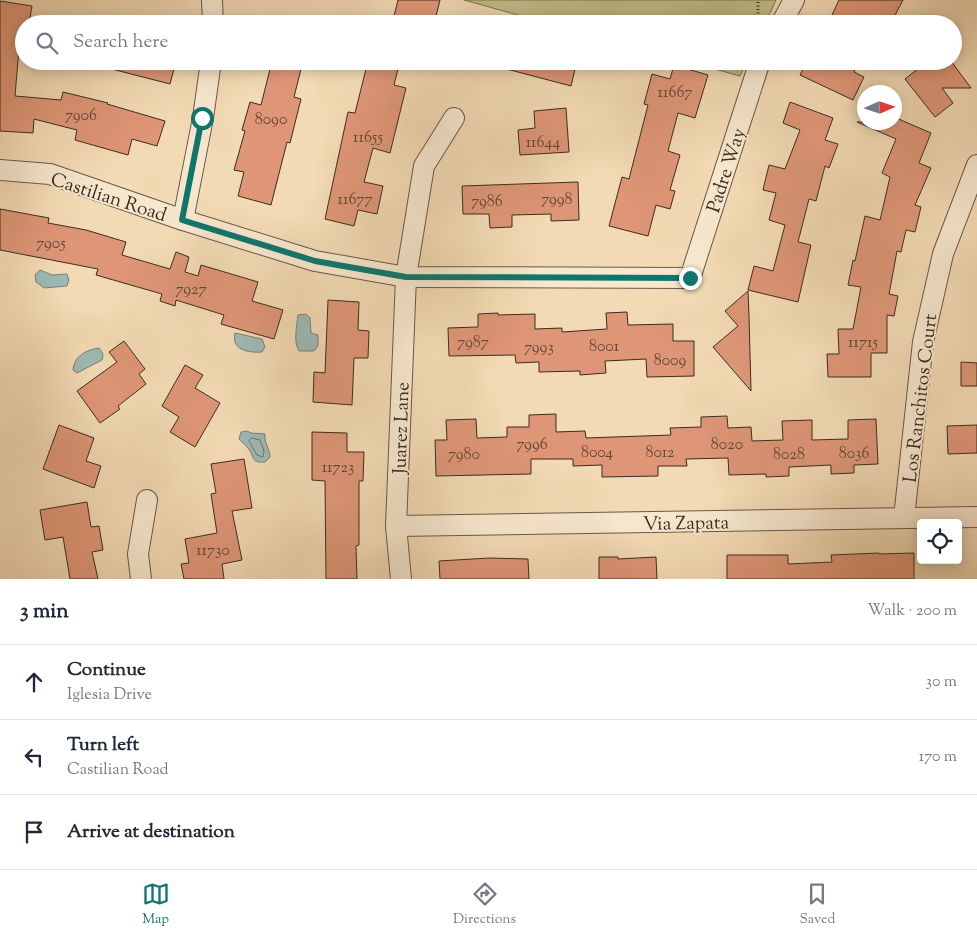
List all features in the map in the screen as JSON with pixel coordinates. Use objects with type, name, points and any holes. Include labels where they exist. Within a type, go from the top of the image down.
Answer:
[{"type":"street","points":[[212,0],[213,15]]},
{"type":"street","points":[[786,15],[794,0]]},
{"type":"street","points":[[182,220],[210,70]]},
{"type":"street","name":"Padre Way","points":[[690,278],[757,70]]},
{"type":"street","name":"Juarez Lane","points":[[402,579],[396,526],[406,277],[424,166],[454,118]]},
{"type":"street","name":"Los Ranchitos Court","points":[[904,518],[923,342],[943,254],[977,166]]},
{"type":"street","name":"Castilian Road","points":[[0,170],[50,174],[182,220],[315,261],[406,277],[690,278]]},
{"type":"street","points":[[141,579],[138,554],[147,500]]},
{"type":"street","name":"Via Zapata","points":[[396,526],[977,517]]},
{"type":"path","points":[[758,0],[758,15]]},
{"type":"shaded area","points":[[464,0],[776,0],[769,15],[518,15]]},
{"type":"shaded area","points":[[718,70],[743,70],[740,76]]},
{"type":"water","points":[[40,270],[52,275],[67,274],[69,280],[67,286],[44,288],[36,282],[35,275]]},
{"type":"water","points":[[306,314],[310,318],[311,333],[318,335],[318,345],[313,351],[299,351],[296,338],[298,315]]},
{"type":"water","points":[[235,333],[262,339],[265,347],[262,352],[246,351],[238,347],[234,339]]},
{"type":"water","points":[[99,348],[103,354],[102,360],[77,373],[73,370],[78,357],[90,350]]},
{"type":"water","points":[[241,432],[265,434],[270,457],[265,462],[257,462],[248,448],[239,439]]},
{"type":"building","points":[[398,0],[440,0],[436,15],[394,15]]},
{"type":"building","points":[[839,0],[903,0],[895,15],[832,15]]},
{"type":"building","points":[[0,1],[32,6],[30,15],[15,15],[15,70],[17,70],[15,96],[61,100],[63,92],[108,103],[165,121],[157,146],[132,139],[128,155],[75,140],[77,130],[34,119],[33,133],[0,131]]},
{"type":"building","points":[[116,70],[174,70],[170,84]]},
{"type":"building","points":[[270,70],[301,70],[294,97],[301,99],[290,143],[287,142],[271,205],[238,196],[244,172],[234,170],[245,131],[242,130],[250,102],[261,105]]},
{"type":"building","points":[[366,70],[398,70],[394,85],[406,88],[390,153],[373,148],[364,182],[383,186],[377,214],[358,210],[354,226],[325,219],[348,112],[355,113]]},
{"type":"building","points":[[510,70],[575,70],[571,86]]},
{"type":"building","points":[[673,70],[691,70],[708,75],[695,118],[678,113],[668,151],[680,155],[670,190],[675,191],[670,209],[656,205],[648,236],[609,226],[622,177],[629,179],[648,105],[644,104],[652,74],[670,79]]},
{"type":"building","points":[[802,70],[855,70],[854,72],[864,77],[860,85],[857,85],[857,92],[853,100],[800,75]]},
{"type":"building","points":[[916,70],[958,70],[971,88],[942,88],[953,103],[935,117],[905,79]]},
{"type":"building","points":[[790,102],[833,118],[825,140],[838,144],[829,168],[825,166],[816,201],[809,199],[798,242],[811,245],[798,302],[748,290],[754,266],[773,271],[785,225],[769,220],[776,193],[763,190],[769,165],[785,169],[800,130],[783,123]]},
{"type":"building","points":[[566,108],[569,152],[520,155],[518,130],[535,128],[534,111]]},
{"type":"building","points":[[902,120],[931,133],[919,163],[931,168],[915,205],[921,207],[915,232],[906,230],[901,252],[897,251],[889,294],[898,296],[894,316],[887,315],[887,353],[871,353],[871,377],[828,377],[827,354],[839,354],[838,329],[853,329],[861,287],[848,285],[853,260],[855,261],[865,216],[880,220],[890,177],[882,173],[896,139],[875,130],[902,130]]},
{"type":"building","points":[[578,182],[579,220],[551,221],[551,214],[512,215],[512,227],[490,228],[489,214],[463,214],[462,186]]},
{"type":"building","points":[[0,209],[49,218],[48,223],[86,230],[126,242],[122,255],[170,269],[176,252],[189,257],[185,272],[198,276],[201,265],[258,282],[252,301],[283,310],[274,339],[221,324],[224,315],[176,300],[175,306],[160,301],[162,294],[96,275],[98,269],[0,250]]},
{"type":"building","points":[[748,291],[751,391],[713,347],[738,326],[725,311]]},
{"type":"building","points":[[328,300],[359,302],[358,330],[369,331],[368,358],[354,358],[352,405],[313,402],[314,372],[325,373]]},
{"type":"building","points":[[627,312],[628,325],[673,324],[673,341],[694,341],[694,376],[647,377],[646,359],[605,361],[606,373],[580,375],[580,371],[539,372],[539,362],[516,363],[515,355],[449,356],[448,328],[478,327],[478,314],[535,314],[535,329],[562,328],[562,332],[607,329],[606,313]]},
{"type":"building","points":[[124,341],[145,369],[139,374],[146,384],[118,406],[120,409],[100,423],[77,391],[117,362],[109,352]]},
{"type":"building","points":[[961,362],[977,363],[977,386],[961,386]]},
{"type":"building","points":[[185,365],[203,375],[195,388],[220,403],[195,447],[170,432],[179,417],[162,406]]},
{"type":"building","points":[[556,414],[556,432],[585,431],[586,438],[671,435],[670,428],[701,427],[701,417],[727,416],[728,428],[751,427],[752,441],[783,440],[782,421],[812,420],[812,440],[848,439],[848,420],[876,419],[878,464],[854,465],[854,473],[831,474],[831,465],[789,467],[789,476],[766,477],[766,474],[729,475],[728,458],[686,459],[687,466],[658,466],[658,476],[602,477],[602,465],[573,466],[573,459],[531,459],[531,474],[436,476],[435,440],[447,440],[446,420],[476,419],[477,438],[507,437],[507,427],[529,427],[529,415]]},
{"type":"building","points":[[59,425],[94,438],[86,461],[101,466],[94,488],[43,469]]},
{"type":"building","points":[[977,425],[977,453],[948,454],[947,426]]},
{"type":"building","points":[[312,432],[347,433],[347,452],[364,452],[363,481],[359,481],[359,545],[356,546],[357,579],[326,579],[325,481],[312,480]]},
{"type":"building","points":[[244,459],[252,508],[232,511],[242,560],[222,564],[224,579],[184,579],[181,564],[189,563],[185,539],[217,533],[211,494],[216,493],[211,464]]},
{"type":"building","points":[[87,502],[91,527],[99,526],[103,550],[92,552],[98,579],[70,579],[63,537],[45,540],[40,510]]},
{"type":"building","points":[[914,553],[914,579],[727,579],[727,555],[788,555],[788,564],[832,562],[831,555]]},
{"type":"building","points":[[599,557],[618,557],[618,559],[656,557],[657,579],[599,579]]},
{"type":"building","points":[[489,558],[528,559],[529,579],[440,579],[439,561]]},
{"type":"route","points":[[202,118],[182,220],[315,261],[406,277],[690,278]]}]
